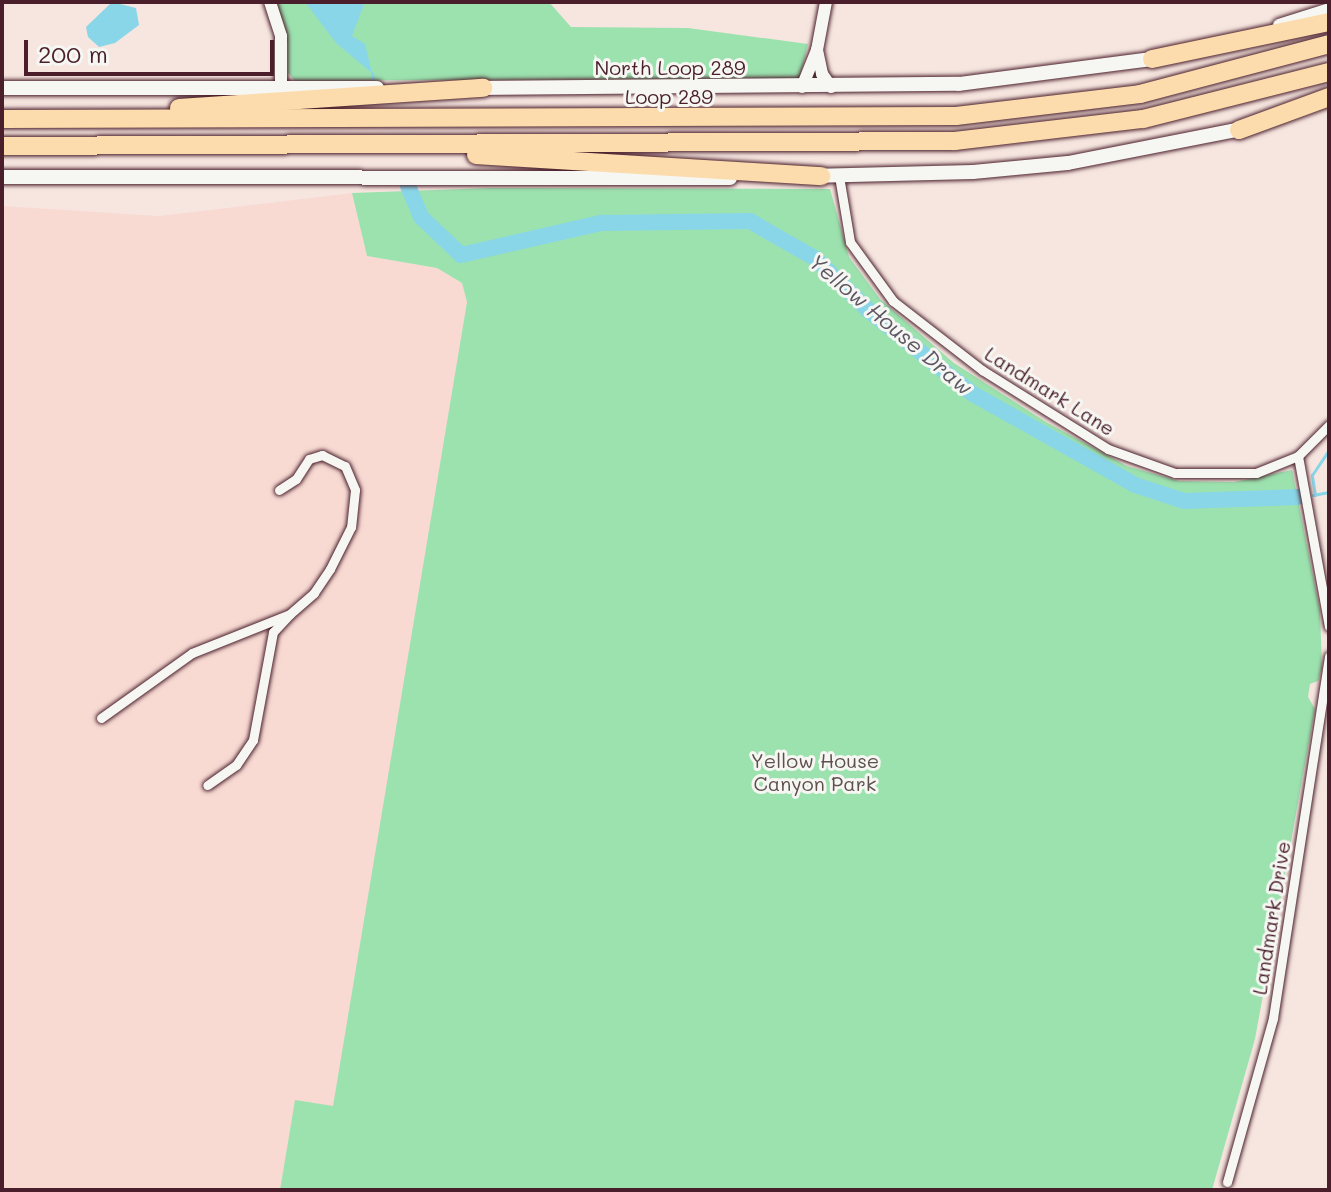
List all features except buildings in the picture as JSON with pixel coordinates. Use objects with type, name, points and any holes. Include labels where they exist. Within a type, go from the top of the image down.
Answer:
[{"type":"highway","points":[[1152,59],[1329,22]]},
{"type":"highway","name":"Loop 289","points":[[2,119],[956,116],[1140,94],[1329,44]]},
{"type":"highway","points":[[2,146],[989,139],[1143,119],[1329,72]]},
{"type":"highway","points":[[33,119],[62,111],[483,88]]},
{"type":"highway","points":[[1239,130],[1329,97]]},
{"type":"highway","points":[[381,145],[651,168],[830,176]]},
{"type":"main road","name":"North Loop 289","points":[[2,88],[831,87],[1016,80],[1152,59]]},
{"type":"main road","points":[[2,177],[830,176],[1068,163],[1239,130],[1329,105]]},
{"type":"street","points":[[270,2],[281,36],[281,88]]},
{"type":"street","points":[[802,87],[817,50],[826,2]]},
{"type":"street","name":"North Loop 289","points":[[1152,59],[1329,9]]},
{"type":"street","points":[[817,50],[822,74],[831,87]]},
{"type":"street","name":"Landmark Lane","points":[[830,176],[850,242],[893,301],[971,362],[1082,434],[1138,462],[1190,475],[1256,473],[1298,456],[1329,425]]},
{"type":"street","points":[[207,785],[236,765],[253,740],[273,632],[314,593],[351,527],[355,490],[345,466],[322,455],[309,459],[296,479],[279,490]]},
{"type":"street","points":[[1298,456],[1329,626]]},
{"type":"street","points":[[101,718],[192,653],[290,614]]},
{"type":"street","name":"Landmark Drive","points":[[1227,1182],[1273,1018],[1329,656]]},
{"type":"shaded area","points":[[352,193],[367,256],[437,268],[462,283],[467,302],[333,1107],[295,1101],[280,1190],[2,1190],[2,206],[159,216]]},
{"type":"green space","points":[[276,2],[549,2],[571,27],[688,28],[808,44],[800,78],[295,81],[288,73],[288,44]]},
{"type":"green space","name":"Yellow House Canyon Park","points":[[490,188],[830,189],[849,257],[880,299],[954,363],[1046,422],[1127,466],[1179,481],[1234,482],[1292,470],[1320,611],[1322,668],[1318,681],[1310,684],[1308,697],[1315,709],[1255,1039],[1212,1190],[280,1190],[295,1100],[333,1106],[467,302],[462,283],[437,268],[367,256],[352,193]]},
{"type":"water","points":[[112,2],[136,8],[139,25],[115,43],[99,47],[88,37],[86,27]]},
{"type":"water","points":[[305,2],[365,2],[352,36],[365,44],[372,73],[336,43]]},
{"type":"waterway","name":"Yellow House Draw","points":[[372,73],[373,78]]},
{"type":"waterway","name":"Yellow House Draw","points":[[408,186],[421,217],[461,255],[601,223],[750,221],[816,259],[868,310],[973,394],[1135,485],[1184,501],[1298,497]]},
{"type":"waterway","points":[[1315,495],[1312,475],[1329,450]]},
{"type":"waterway","name":"Yellow House Draw","points":[[1313,495],[1329,492]]}]
